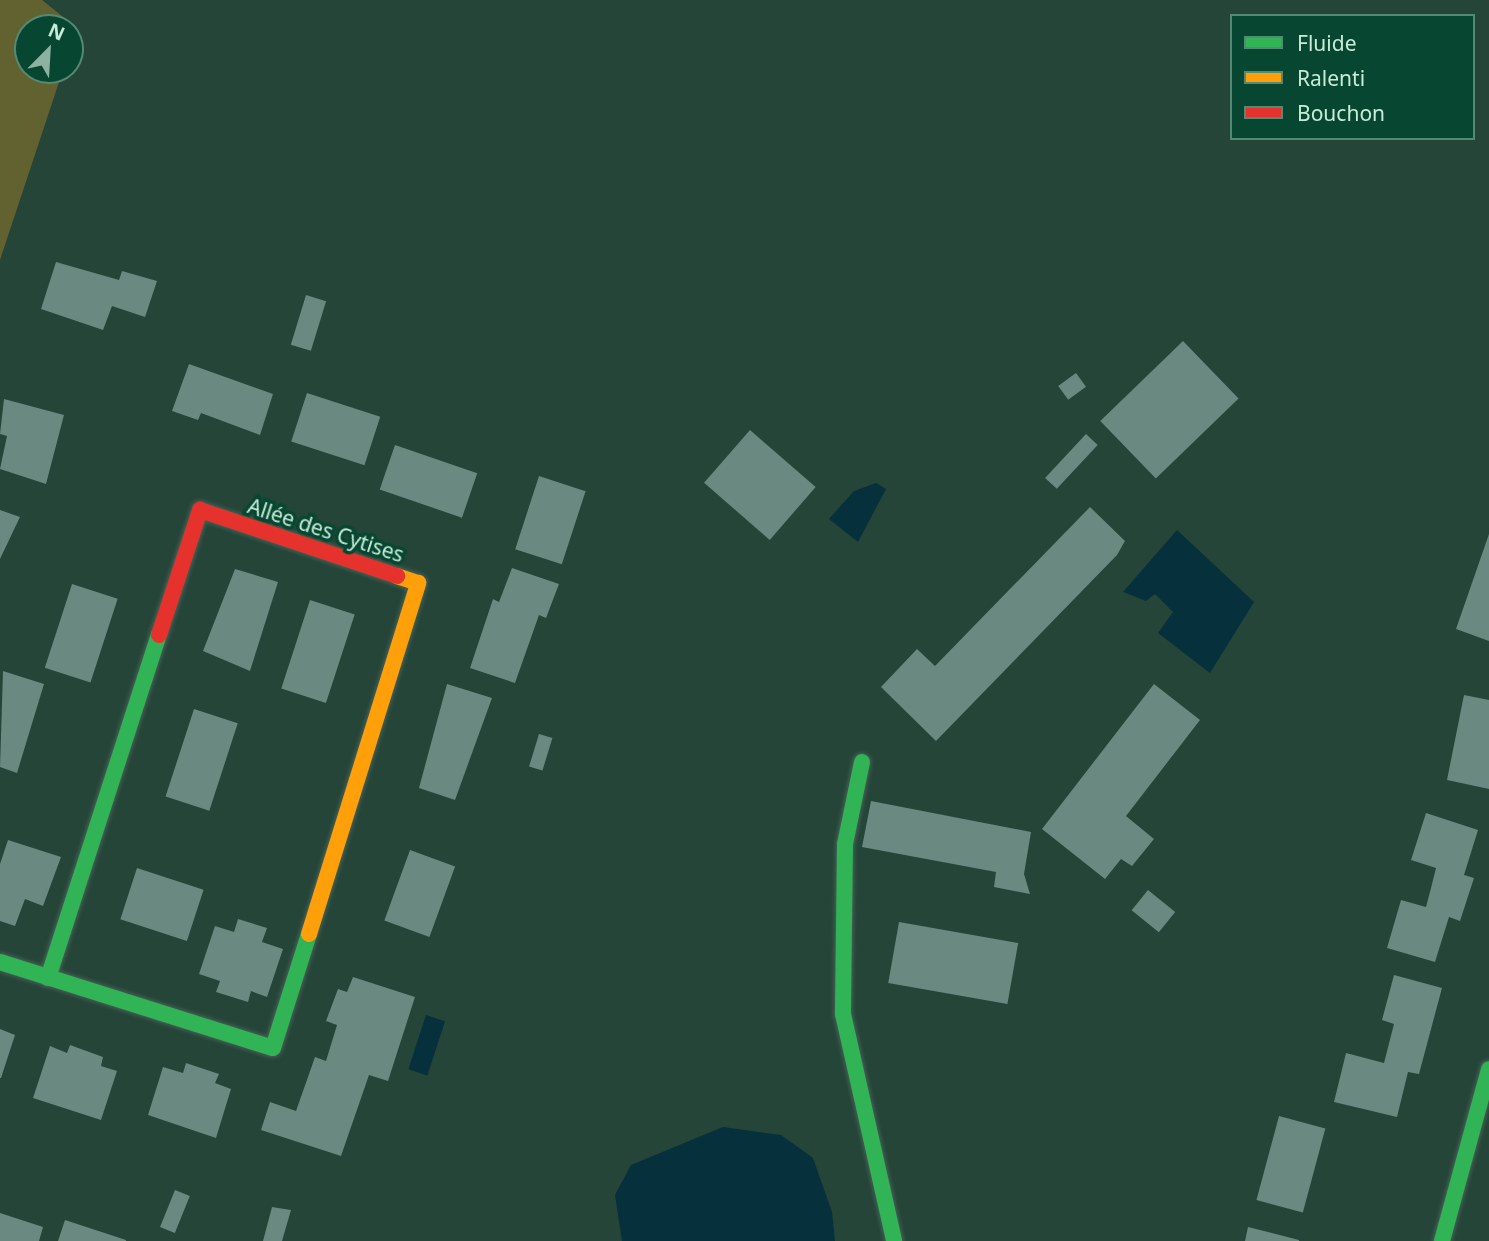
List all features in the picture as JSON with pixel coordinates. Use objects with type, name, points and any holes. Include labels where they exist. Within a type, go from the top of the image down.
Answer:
[{"type":"street","name":"Allée des Cytises","points":[[0,962],[48,978],[273,1048],[418,583],[200,510],[48,978]]},
{"type":"street","points":[[862,762],[845,844],[844,1014],[894,1241]]},
{"type":"street","points":[[1443,1241],[1489,1069]]},
{"type":"shaded area","points":[[0,0],[42,0],[60,14],[14,14],[14,84],[58,84],[0,260]]},
{"type":"water","points":[[876,483],[886,489],[858,542],[829,519],[854,491]]},
{"type":"water","points":[[1177,530],[1254,602],[1210,673],[1158,633],[1173,612],[1155,594],[1146,601],[1123,592]]},
{"type":"water","points":[[426,1015],[445,1021],[427,1075],[408,1069]]},
{"type":"water","points":[[723,1127],[781,1135],[813,1158],[832,1212],[835,1241],[622,1241],[615,1195],[631,1165]]},
{"type":"building","points":[[56,262],[119,280],[122,271],[157,281],[145,317],[112,306],[103,330],[41,309]]},
{"type":"building","points":[[306,295],[326,301],[311,351],[291,345]]},
{"type":"building","points":[[1183,341],[1239,399],[1156,478],[1100,421]]},
{"type":"building","points":[[189,364],[273,394],[260,435],[201,413],[198,420],[172,411]]},
{"type":"building","points":[[1076,373],[1086,387],[1068,400],[1058,386]]},
{"type":"building","points":[[307,393],[380,417],[364,465],[291,442]]},
{"type":"building","points":[[4,399],[64,415],[46,484],[0,469],[7,436],[0,434]]},
{"type":"building","points":[[750,430],[816,487],[770,540],[704,483]]},
{"type":"building","points":[[1086,434],[1098,445],[1057,489],[1045,478]]},
{"type":"building","points":[[395,445],[477,473],[462,518],[380,489]]},
{"type":"building","points":[[539,476],[586,491],[562,564],[515,549]]},
{"type":"building","points":[[1090,507],[1125,541],[1117,555],[936,741],[881,687],[917,649],[935,666]]},
{"type":"building","points":[[0,510],[20,517],[0,559]]},
{"type":"building","points":[[1489,534],[1489,641],[1456,629]]},
{"type":"building","points":[[512,568],[559,584],[546,618],[539,615],[515,683],[470,668],[493,599],[499,602]]},
{"type":"building","points":[[235,569],[278,582],[250,671],[203,651]]},
{"type":"building","points":[[72,584],[118,599],[90,683],[45,668]]},
{"type":"building","points":[[310,600],[355,615],[326,703],[281,688]]},
{"type":"building","points":[[3,671],[44,684],[17,773],[0,767]]},
{"type":"building","points":[[447,684],[492,698],[455,800],[419,788]]},
{"type":"building","points":[[1154,684],[1200,720],[1126,816],[1154,839],[1132,866],[1121,859],[1105,879],[1042,829]]},
{"type":"building","points":[[1464,695],[1489,700],[1489,789],[1447,780]]},
{"type":"building","points":[[194,709],[238,723],[209,811],[166,796]]},
{"type":"building","points":[[539,734],[552,738],[542,771],[529,767]]},
{"type":"building","points":[[871,801],[1031,832],[1024,874],[1030,894],[994,887],[996,872],[862,847]]},
{"type":"building","points":[[1426,813],[1478,830],[1464,875],[1474,878],[1460,921],[1449,917],[1435,962],[1387,948],[1401,900],[1426,907],[1436,868],[1411,860]]},
{"type":"building","points":[[8,840],[61,857],[43,906],[25,899],[15,926],[0,921],[0,864]]},
{"type":"building","points":[[410,850],[455,866],[429,937],[384,920]]},
{"type":"building","points":[[137,868],[204,890],[187,941],[120,919]]},
{"type":"building","points":[[1148,890],[1175,912],[1159,932],[1132,910]]},
{"type":"building","points":[[238,919],[267,928],[262,942],[283,949],[267,997],[251,991],[248,1002],[216,992],[220,981],[199,974],[215,926],[234,932]]},
{"type":"building","points":[[899,922],[1018,943],[1007,1004],[888,983]]},
{"type":"building","points":[[1394,975],[1442,988],[1419,1074],[1408,1072],[1397,1117],[1334,1102],[1346,1053],[1384,1063],[1394,1024],[1382,1020]]},
{"type":"building","points":[[353,977],[415,997],[388,1081],[369,1075],[341,1156],[261,1130],[270,1102],[296,1111],[315,1057],[326,1061],[337,1025],[326,1021],[338,989],[347,992]]},
{"type":"building","points":[[0,1029],[15,1035],[1,1078],[0,1078]]},
{"type":"building","points":[[70,1045],[103,1057],[101,1066],[117,1071],[101,1120],[33,1098],[50,1046],[67,1053]]},
{"type":"building","points":[[186,1063],[219,1074],[215,1083],[231,1089],[216,1138],[148,1115],[163,1067],[183,1073]]},
{"type":"building","points":[[1279,1116],[1325,1128],[1303,1212],[1256,1200]]},
{"type":"building","points":[[175,1190],[190,1196],[175,1233],[160,1227]]},
{"type":"building","points":[[272,1207],[291,1210],[282,1241],[263,1241]]},
{"type":"building","points":[[0,1213],[43,1227],[39,1241],[0,1241]]},
{"type":"building","points":[[65,1220],[126,1240],[126,1241],[58,1241]]},
{"type":"building","points":[[1248,1227],[1299,1240],[1299,1241],[1245,1241]]},
{"type":"traffic: fast","points":[[48,978],[159,635]]},
{"type":"traffic: fast","points":[[862,762],[845,844],[843,1014],[894,1241]]},
{"type":"traffic: fast","points":[[0,962],[273,1048],[309,934]]},
{"type":"traffic: fast","points":[[1442,1241],[1489,1069]]},
{"type":"traffic: slow","points":[[309,934],[418,583],[397,576]]},
{"type":"traffic: jam","points":[[159,635],[200,510],[397,576]]}]
